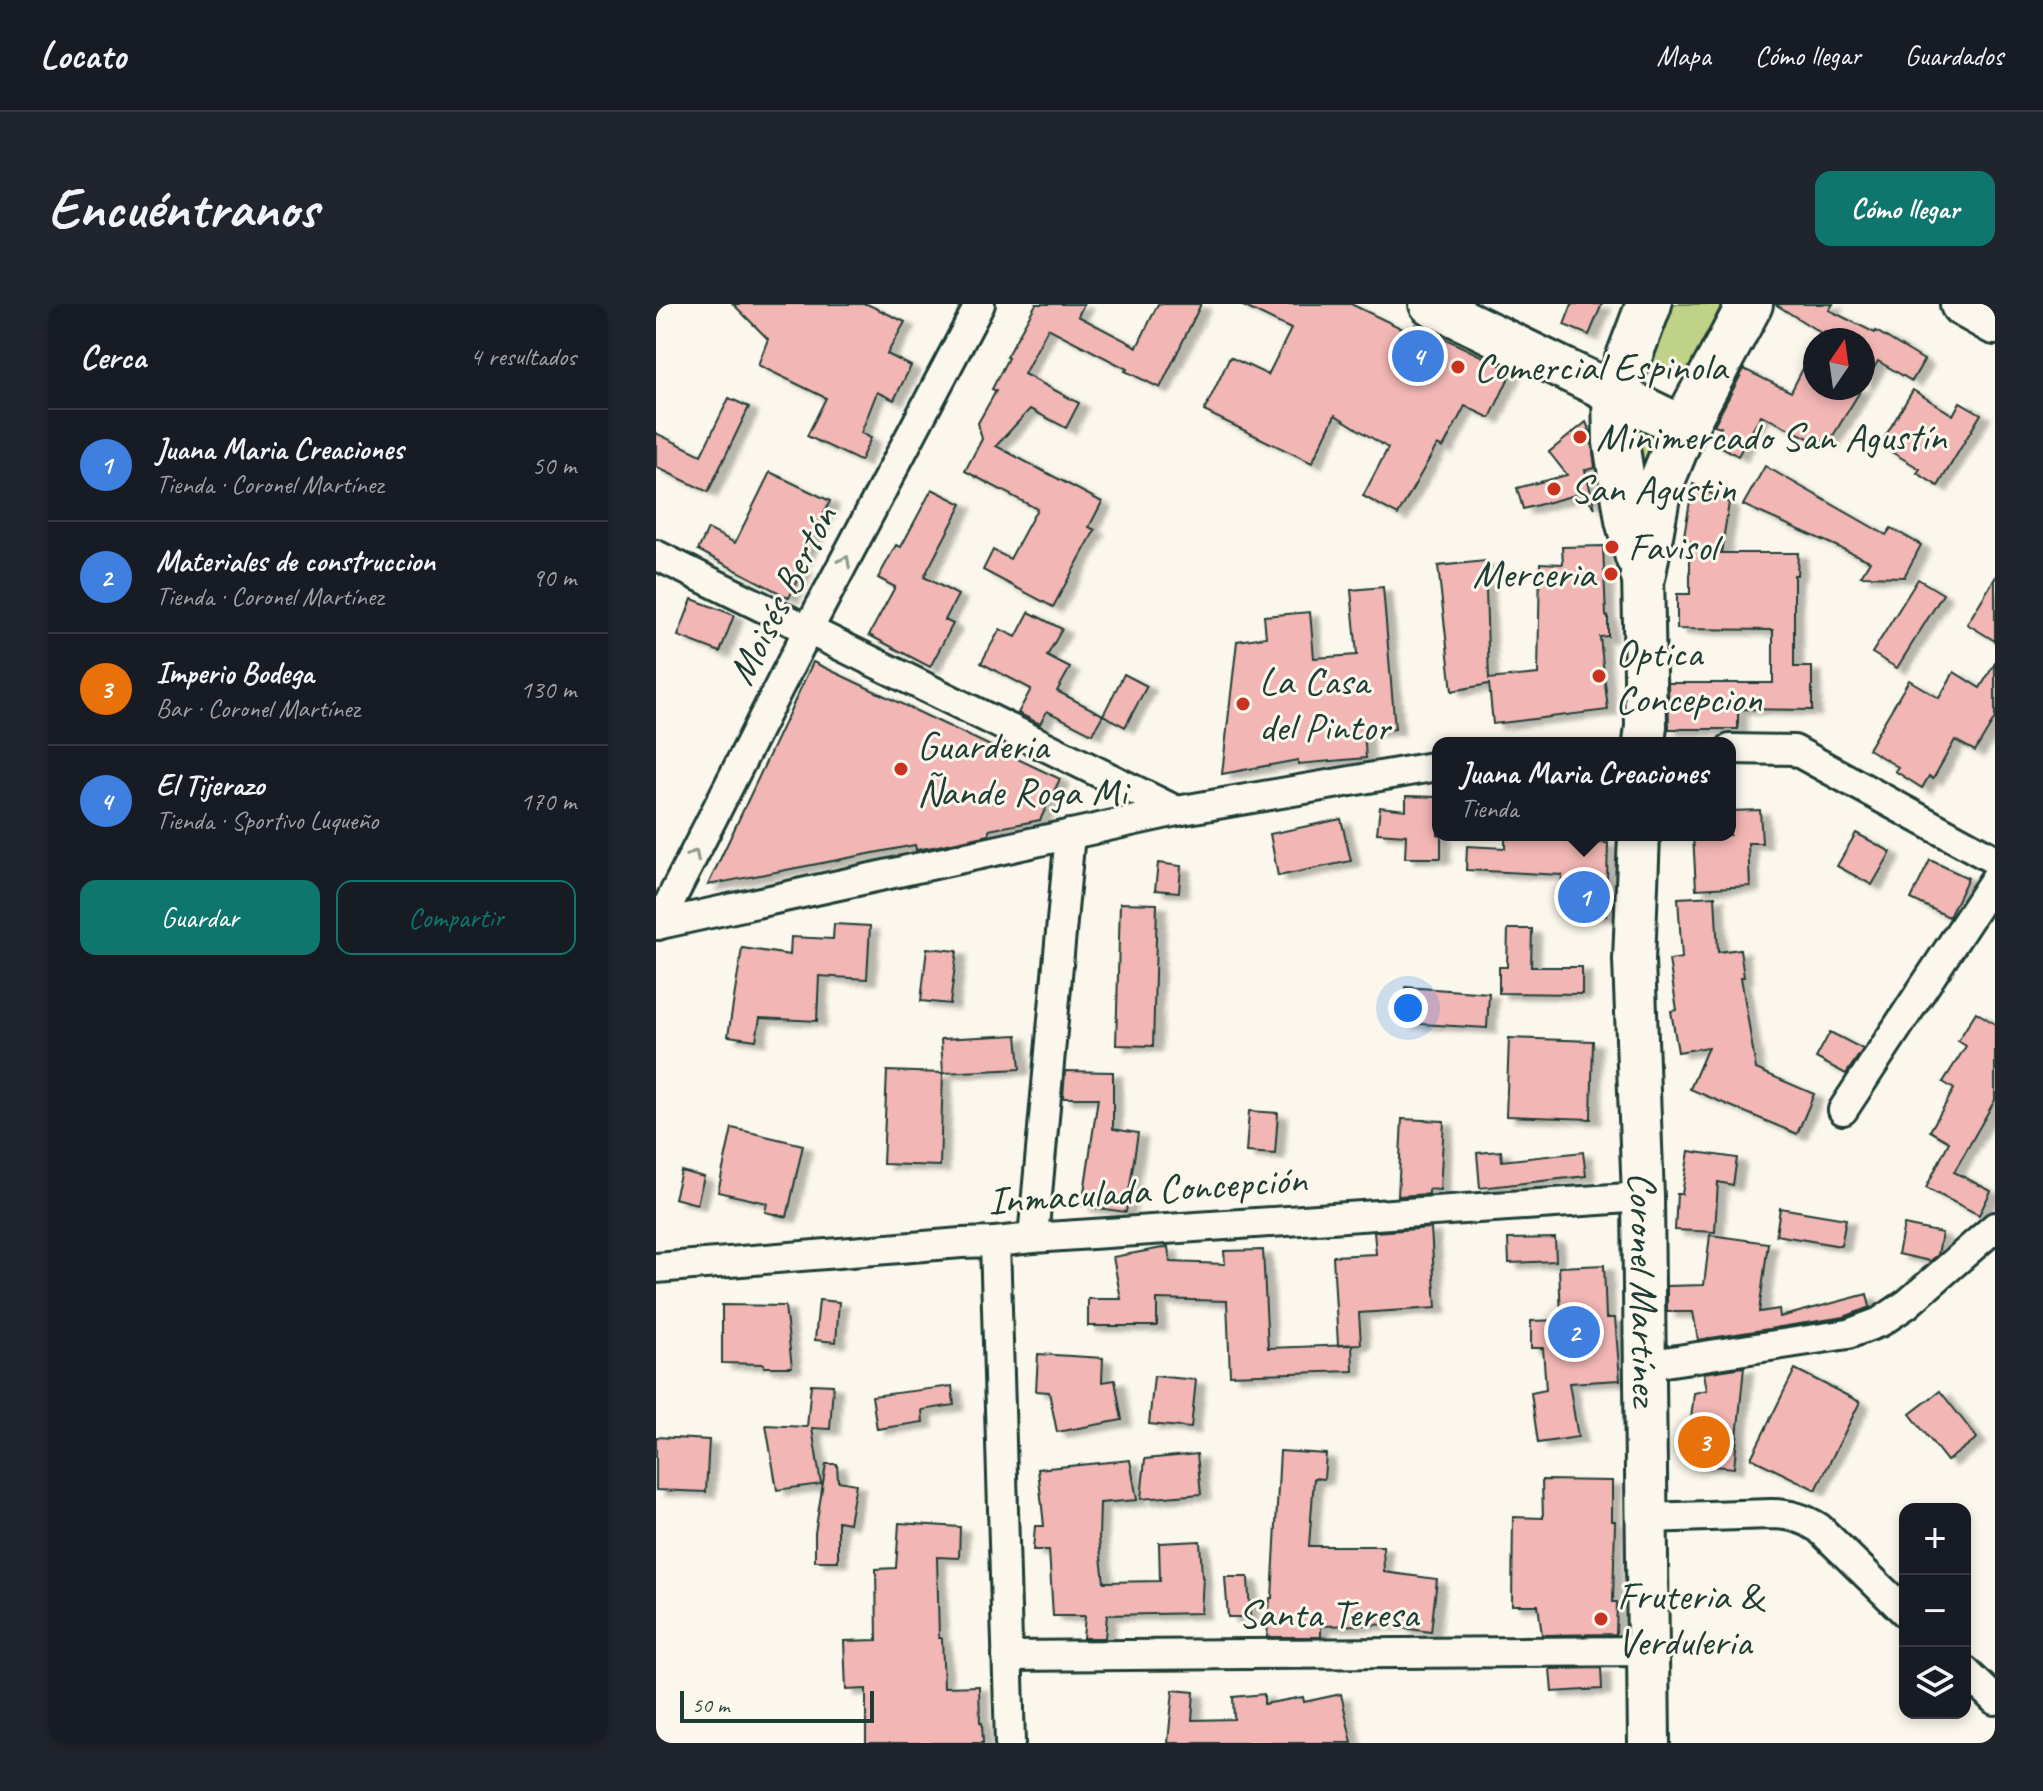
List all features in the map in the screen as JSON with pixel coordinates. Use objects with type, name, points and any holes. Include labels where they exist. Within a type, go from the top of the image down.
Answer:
[{"type":"main road","points":[[1430,304],[1684,427]]},
{"type":"main road","points":[[1643,574],[1628,520],[1616,442],[1615,394],[1649,304]]},
{"type":"main road","points":[[1645,737],[1643,574],[1658,491],[1684,427],[1750,304]]},
{"type":"main road","points":[[1963,304],[1995,322]]},
{"type":"main road","name":"Coronel Martínez","points":[[1639,841],[1634,960],[1643,1197],[1649,1743]]},
{"type":"street","name":"Moisés Bertón","points":[[657,925],[980,304]]},
{"type":"street","points":[[656,555],[1177,811]]},
{"type":"street","points":[[1736,749],[1794,750],[1995,860]]},
{"type":"street","points":[[657,925],[1177,811],[1432,767]]},
{"type":"street","points":[[1033,1238],[1070,834]]},
{"type":"street","points":[[1843,1110],[1995,879]]},
{"type":"street","name":"Inmaculada Concepción","points":[[656,1268],[961,1243],[1643,1197]]},
{"type":"street","points":[[1645,1365],[1848,1334],[1880,1322],[1907,1304],[1995,1227]]},
{"type":"street","points":[[995,1242],[1010,1743]]},
{"type":"street","points":[[1646,1518],[1787,1514],[1806,1520],[1819,1528],[1899,1606]]},
{"type":"street","name":"Santa Teresa","points":[[1007,1656],[1648,1651]]},
{"type":"street","points":[[1971,1677],[1995,1700]]},
{"type":"green space","points":[[1674,304],[1722,304],[1688,373],[1677,376],[1659,371],[1651,364],[1650,356]]},
{"type":"green space","points":[[1636,428],[1660,428],[1645,498]]},
{"type":"building","points":[[733,304],[867,304],[905,322],[887,354],[911,366],[894,400],[877,392],[861,433],[871,438],[860,461],[807,436],[826,398],[758,365],[768,339]]},
{"type":"building","points":[[1036,304],[1084,304],[1078,316],[1137,347],[1158,304],[1201,304],[1160,388],[1048,328],[1024,374],[1079,403],[1066,428],[1030,409],[996,446],[1102,502],[1089,527],[1095,530],[1053,607],[983,570],[993,550],[1010,559],[1037,509],[965,471],[982,439],[978,423],[996,391],[992,389]]},
{"type":"building","points":[[1239,304],[1351,304],[1411,333],[1415,324],[1512,371],[1490,418],[1465,406],[1443,448],[1437,445],[1398,515],[1363,496],[1388,448],[1335,415],[1312,463],[1204,411],[1230,357],[1268,375],[1291,329]]},
{"type":"building","points":[[1572,304],[1602,304],[1589,335],[1564,325]]},
{"type":"building","points":[[1775,304],[1833,304],[1829,310],[1865,328],[1813,328]]},
{"type":"building","points":[[1876,331],[1924,360],[1912,381],[1878,361],[1875,366]]},
{"type":"building","points":[[1803,368],[1803,400],[1855,400],[1828,444],[1814,436],[1812,440],[1761,415],[1738,456],[1713,442],[1721,427],[1714,425],[1744,369],[1791,392]]},
{"type":"building","points":[[1913,390],[1953,415],[1960,402],[1981,414],[1938,486],[1917,473],[1920,469],[1880,445]]},
{"type":"building","points":[[729,398],[749,407],[708,492],[656,467],[656,433],[701,455]]},
{"type":"building","points":[[1586,422],[1591,434],[1595,468],[1585,470],[1595,508],[1583,493],[1523,509],[1517,488],[1567,475],[1549,452]]},
{"type":"building","points":[[1765,466],[1886,535],[1891,528],[1921,545],[1904,577],[1861,576],[1870,561],[1743,505]]},
{"type":"building","points":[[770,472],[830,501],[798,566],[803,569],[789,598],[698,550],[708,529],[735,543]]},
{"type":"building","points":[[1693,484],[1729,503],[1721,553],[1798,553],[1797,575],[1794,575],[1794,667],[1812,667],[1812,710],[1738,709],[1738,729],[1669,729],[1668,683],[1773,683],[1773,630],[1677,629],[1677,594],[1690,594],[1690,541],[1683,541]]},
{"type":"building","points":[[932,489],[962,504],[924,577],[958,595],[945,620],[953,624],[930,667],[869,635],[895,587],[878,578],[896,545],[901,547]]},
{"type":"building","points":[[1603,546],[1608,636],[1600,637],[1608,710],[1493,724],[1489,684],[1452,691],[1438,566],[1485,561],[1489,679],[1538,674],[1540,563],[1563,564],[1562,547]]},
{"type":"building","points":[[1995,578],[1995,641],[1967,624]]},
{"type":"building","points":[[1918,579],[1943,594],[1897,668],[1872,653]]},
{"type":"building","points":[[1383,587],[1395,729],[1364,732],[1366,758],[1298,764],[1298,760],[1222,774],[1237,641],[1266,637],[1264,616],[1310,612],[1314,658],[1357,655],[1351,590]]},
{"type":"building","points":[[692,599],[734,615],[720,652],[678,636]]},
{"type":"building","points":[[1029,612],[1062,629],[1047,656],[1070,668],[1057,691],[1103,715],[1092,734],[1047,711],[1040,724],[1018,713],[1031,689],[981,663],[1000,629],[1016,637]]},
{"type":"building","name":"Guarderia Ñande Roga Mi","points":[[813,662],[1060,779],[1040,820],[989,830],[989,835],[933,847],[916,850],[915,845],[708,885]]},
{"type":"building","points":[[1995,663],[1995,718],[1975,751],[1955,740],[1933,779],[1929,776],[1922,788],[1895,771],[1898,767],[1868,749],[1909,680],[1939,698],[1954,672],[1980,688]]},
{"type":"building","points":[[1124,674],[1147,686],[1125,727],[1103,715]]},
{"type":"building","points":[[1406,796],[1432,797],[1432,841],[1441,841],[1441,858],[1405,858],[1406,835],[1377,833],[1380,807],[1406,810]]},
{"type":"building","points":[[1760,810],[1762,843],[1748,843],[1750,886],[1696,889],[1693,841],[1736,841],[1736,811]]},
{"type":"building","points":[[1341,819],[1351,861],[1278,876],[1270,834]]},
{"type":"building","points":[[1856,833],[1891,852],[1872,885],[1837,866]]},
{"type":"building","points":[[1505,841],[1608,843],[1606,916],[1560,913],[1562,875],[1466,870],[1467,846],[1505,848]]},
{"type":"building","points":[[1930,860],[1968,878],[1949,917],[1911,899]]},
{"type":"building","points":[[1158,863],[1181,866],[1179,892],[1155,890]]},
{"type":"building","points":[[1715,896],[1718,952],[1740,949],[1744,977],[1741,977],[1756,1069],[1814,1094],[1797,1134],[1690,1089],[1708,1047],[1678,1052],[1671,1011],[1677,1010],[1669,960],[1682,958],[1678,898]]},
{"type":"building","points":[[1120,903],[1157,904],[1153,1046],[1116,1045]]},
{"type":"building","points":[[834,924],[870,926],[867,979],[819,976],[817,1021],[760,1018],[756,1040],[728,1036],[742,948],[790,955],[791,937],[833,939]]},
{"type":"building","points":[[1508,929],[1532,929],[1531,967],[1582,967],[1582,994],[1499,993],[1499,967],[1507,967]]},
{"type":"building","points":[[927,948],[957,951],[950,1004],[921,1001]]},
{"type":"building","points":[[1406,987],[1489,993],[1487,1028],[1404,1023]]},
{"type":"building","points":[[1976,1012],[1995,1024],[1995,1100],[1954,1172],[1991,1191],[1979,1215],[1926,1188],[1949,1142],[1930,1131],[1954,1089],[1943,1082],[1966,1046],[1958,1041]]},
{"type":"building","points":[[1830,1032],[1863,1049],[1846,1074],[1816,1058]]},
{"type":"building","points":[[1017,1035],[1020,1069],[943,1073],[941,1039]]},
{"type":"building","points":[[1509,1038],[1593,1041],[1591,1119],[1506,1116]]},
{"type":"building","points":[[887,1071],[943,1073],[940,1166],[883,1164]]},
{"type":"building","points":[[1065,1071],[1113,1072],[1113,1129],[1138,1133],[1126,1212],[1082,1206],[1098,1098],[1063,1098]]},
{"type":"building","points":[[1249,1111],[1278,1113],[1275,1154],[1246,1152]]},
{"type":"building","points":[[1402,1119],[1444,1121],[1440,1190],[1429,1189],[1429,1194],[1398,1196]]},
{"type":"building","points":[[732,1128],[803,1145],[787,1217],[765,1212],[767,1203],[718,1192]]},
{"type":"building","points":[[1501,1151],[1502,1161],[1583,1152],[1586,1176],[1480,1188],[1477,1153]]},
{"type":"building","points":[[1689,1151],[1737,1158],[1733,1185],[1718,1182],[1715,1232],[1675,1230],[1677,1194],[1682,1194]]},
{"type":"building","points":[[681,1171],[704,1177],[697,1204],[674,1198]]},
{"type":"building","points":[[1780,1208],[1846,1219],[1841,1246],[1776,1235]]},
{"type":"building","points":[[1904,1225],[1942,1233],[1938,1255],[1930,1261],[1898,1254]]},
{"type":"building","points":[[1431,1228],[1436,1308],[1359,1313],[1361,1344],[1338,1345],[1333,1256],[1376,1254],[1374,1232]]},
{"type":"building","points":[[1710,1235],[1768,1243],[1759,1312],[1779,1309],[1780,1317],[1867,1294],[1870,1307],[1844,1317],[1698,1340],[1693,1312],[1667,1312],[1667,1286],[1704,1285]]},
{"type":"building","points":[[1555,1238],[1556,1261],[1509,1263],[1508,1239]]},
{"type":"building","points":[[1168,1247],[1170,1262],[1225,1264],[1224,1251],[1263,1250],[1268,1348],[1352,1345],[1353,1371],[1230,1375],[1227,1301],[1157,1299],[1157,1326],[1088,1326],[1088,1299],[1121,1299],[1113,1257]]},
{"type":"building","points":[[1604,1265],[1606,1318],[1615,1318],[1620,1380],[1569,1383],[1578,1437],[1538,1443],[1531,1393],[1546,1390],[1543,1348],[1531,1348],[1531,1321],[1561,1320],[1559,1267]]},
{"type":"building","points":[[819,1300],[839,1302],[836,1342],[815,1340]]},
{"type":"building","points":[[722,1305],[785,1306],[792,1367],[722,1363]]},
{"type":"building","points":[[1038,1354],[1103,1358],[1102,1382],[1115,1380],[1122,1420],[1057,1432],[1049,1392],[1036,1391]]},
{"type":"building","points":[[1744,1367],[1734,1468],[1686,1463],[1694,1393],[1707,1390],[1704,1373]]},
{"type":"building","points":[[1795,1369],[1860,1402],[1816,1490],[1751,1458]]},
{"type":"building","points":[[1154,1376],[1196,1380],[1191,1428],[1149,1424]]},
{"type":"building","points":[[811,1384],[833,1385],[830,1429],[812,1428],[821,1484],[777,1490],[766,1425],[807,1427]]},
{"type":"building","points":[[952,1386],[954,1405],[922,1410],[923,1422],[877,1429],[872,1396]]},
{"type":"building","points":[[1940,1391],[1977,1438],[1947,1461],[1910,1414]]},
{"type":"building","points":[[656,1437],[709,1440],[706,1492],[656,1490]]},
{"type":"building","points":[[1280,1451],[1326,1454],[1324,1479],[1314,1478],[1309,1546],[1383,1546],[1384,1572],[1437,1579],[1431,1632],[1402,1628],[1402,1624],[1321,1626],[1321,1637],[1267,1637]]},
{"type":"building","points":[[1197,1454],[1201,1494],[1141,1499],[1145,1459]]},
{"type":"building","points":[[1130,1460],[1137,1500],[1100,1503],[1099,1539],[1104,1582],[1160,1581],[1159,1543],[1200,1541],[1203,1577],[1201,1613],[1107,1615],[1105,1638],[1083,1638],[1085,1616],[1053,1616],[1049,1550],[1033,1550],[1035,1526],[1044,1526],[1038,1469]]},
{"type":"building","points":[[826,1464],[837,1464],[838,1481],[856,1484],[849,1523],[838,1521],[838,1561],[815,1561],[815,1533]]},
{"type":"building","points":[[1542,1480],[1612,1481],[1616,1634],[1542,1635],[1538,1605],[1512,1605],[1513,1517],[1543,1518]]},
{"type":"building","points":[[899,1523],[960,1527],[959,1558],[937,1557],[944,1687],[979,1686],[983,1743],[866,1743],[866,1689],[846,1690],[844,1641],[877,1640],[876,1569],[896,1568]]},
{"type":"building","points":[[1225,1577],[1248,1577],[1250,1617],[1228,1617]]},
{"type":"building","points":[[1601,1668],[1602,1689],[1552,1692],[1550,1669]]},
{"type":"building","points":[[1173,1690],[1194,1692],[1192,1720],[1234,1719],[1233,1697],[1264,1694],[1264,1704],[1303,1697],[1304,1702],[1341,1694],[1352,1743],[1168,1743]]},
{"type":"place","name":"El Tijerazo","points":[[1418,356]]},
{"type":"place","name":"Comercial Espinola","points":[[1458,367]]},
{"type":"place","name":"Minimercado San Agustín","points":[[1580,437]]},
{"type":"place","name":"San Agustin","points":[[1554,489]]},
{"type":"place","name":"Favisol","points":[[1612,547]]},
{"type":"place","name":"Merceria","points":[[1611,574]]},
{"type":"place","name":"Optica Concepcion","points":[[1599,676]]},
{"type":"place","name":"La Casa del Pintor","points":[[1243,704]]},
{"type":"place","name":"Guarderia Ñande Roga Mi","points":[[901,769]]},
{"type":"place","name":"Juana Maria Creaciones","points":[[1584,897]]},
{"type":"place","name":"Materiales de construccion","points":[[1574,1332]]},
{"type":"place","name":"Imperio Bodega","points":[[1704,1442]]},
{"type":"place","name":"Fruteria & Verduleria","points":[[1601,1619]]}]
